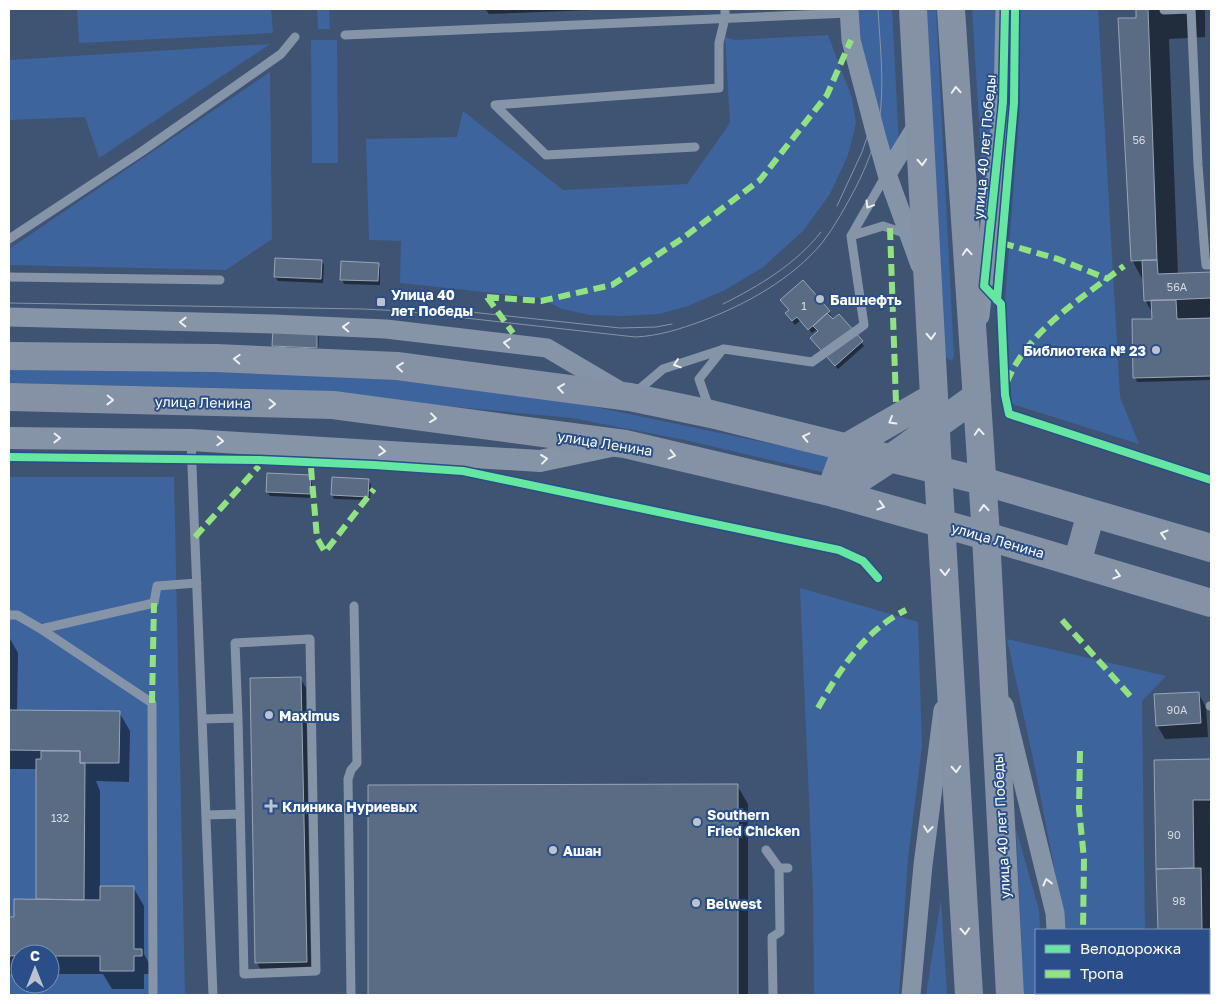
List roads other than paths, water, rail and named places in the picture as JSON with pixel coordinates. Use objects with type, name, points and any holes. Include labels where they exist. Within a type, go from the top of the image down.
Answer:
[{"type":"main road","points":[[913,9],[969,995]]},
{"type":"main road","name":"улица 40 лет Победы","points":[[951,9],[986,536],[1010,995]]},
{"type":"main road","points":[[9,356],[216,358],[397,366],[630,397],[711,414],[982,481],[1211,548]]},
{"type":"main road","points":[[933,364],[974,362]]},
{"type":"main road","points":[[833,493],[891,458],[977,396]]},
{"type":"main road","points":[[833,493],[847,447],[934,397]]},
{"type":"main road","name":"улица Ленина","points":[[9,398],[333,405],[625,444],[833,493],[942,523],[1211,603]]},
{"type":"main road","points":[[1076,563],[1091,513]]},
{"type":"main road","points":[[950,659],[992,656]]},
{"type":"street","name":"улица 40 лет Победы","points":[[974,362],[984,286],[1003,102],[1005,9]]},
{"type":"street","points":[[849,11],[850,40],[887,174],[928,287]]},
{"type":"street","points":[[887,174],[920,122]]},
{"type":"street","points":[[9,317],[386,329],[546,348],[630,397]]},
{"type":"street","points":[[9,438],[191,440],[540,461],[625,444]]},
{"type":"street","name":"улица Ленина","points":[[1184,595],[1211,612]]},
{"type":"street","name":"улица 40 лет Победы","points":[[992,656],[1055,913],[1056,929]]},
{"type":"street","points":[[911,995],[924,865],[950,659]]},
{"type":"lane","points":[[1164,10],[1191,9],[1198,165],[1204,246],[1206,265],[1211,265]]},
{"type":"lane","points":[[345,35],[725,14],[849,11]]},
{"type":"lane","points":[[695,147],[546,155],[495,105],[719,88],[719,43],[725,14]]},
{"type":"lane","points":[[9,239],[157,141],[280,54],[295,37]]},
{"type":"lane","points":[[630,397],[663,369],[724,349],[812,362],[864,325],[851,236],[887,174]]},
{"type":"lane","points":[[851,236],[883,226],[909,235]]},
{"type":"lane","points":[[9,277],[220,280]]},
{"type":"lane","points":[[711,414],[699,379],[724,349]]},
{"type":"lane","points":[[191,440],[213,995]]},
{"type":"lane","points":[[41,629],[154,603],[157,586],[197,583]]},
{"type":"lane","points":[[351,995],[348,779],[351,770],[357,763],[354,606]]},
{"type":"lane","points":[[9,615],[17,615],[41,629],[152,703],[153,995]]},
{"type":"lane","points":[[310,640],[316,971],[244,974],[240,814],[235,642],[310,640]]},
{"type":"lane","points":[[203,719],[238,718]]},
{"type":"lane","points":[[206,815],[240,814]]},
{"type":"lane","points":[[766,850],[783,868],[780,932],[772,937],[774,995]]},
{"type":"tram line","points":[[9,303],[403,311],[635,337],[661,334],[686,327],[718,315],[767,290],[810,256],[822,243],[840,216],[867,164],[879,123],[882,80],[878,9]]},
{"type":"tram line","points":[[837,206],[862,152],[871,126]]},
{"type":"tram line","points":[[723,304],[750,290],[776,273],[811,244],[821,232]]},
{"type":"tram line","points":[[461,311],[620,328],[656,327],[672,324]]},
{"type":"place","name":"Башнефть","points":[[820,299]]},
{"type":"place","name":"Улица 40 лет Победы","points":[[381,302]]},
{"type":"place","name":"Библиотека № 23","points":[[1156,350]]},
{"type":"place","name":"Maximus","points":[[269,715]]},
{"type":"place","name":"Клиника Нуриевых","points":[[271,806]]},
{"type":"place","name":"Southern Fried Chicken","points":[[697,822]]},
{"type":"place","name":"Ашан","points":[[553,850]]},
{"type":"place","name":"Belwest","points":[[696,903]]}]
